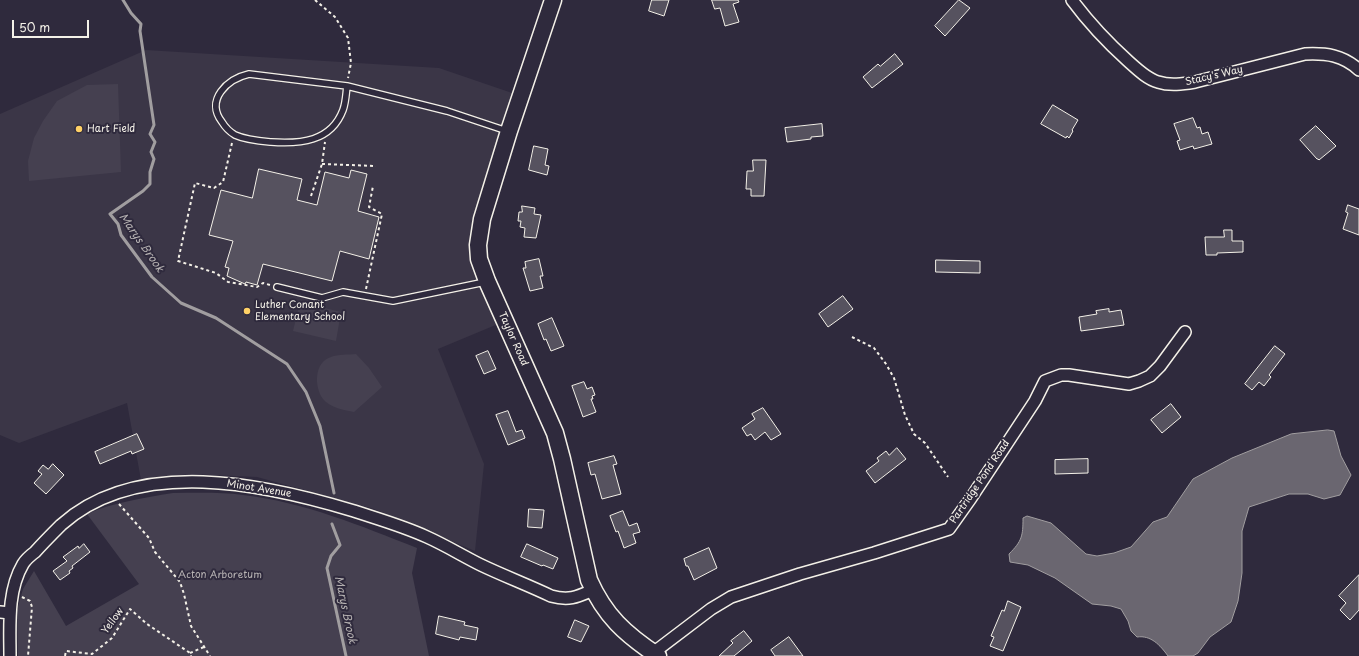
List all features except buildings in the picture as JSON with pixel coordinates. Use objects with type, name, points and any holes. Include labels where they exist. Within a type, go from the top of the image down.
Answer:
[{"type":"street","name":"Taylor Road","points":[[553,0],[509,131],[482,219],[479,232],[479,258],[487,282],[555,433],[589,580],[593,590],[597,598],[617,624],[655,654]]},
{"type":"street","name":"Stacy's Way","points":[[1072,0],[1084,17],[1111,46],[1136,68],[1151,79],[1158,82],[1180,84],[1195,82],[1305,54],[1317,53],[1342,58],[1359,70]]},
{"type":"street","name":"Partridge Pond Road","points":[[655,654],[711,609],[731,597],[800,574],[874,553],[949,529],[1034,401],[1045,380],[1061,375],[1069,375],[1129,384],[1139,381],[1150,376],[1160,366],[1185,332]]},
{"type":"street","name":"Minot Avenue","points":[[10,656],[5,612],[24,563],[70,517],[100,499],[137,487],[161,484],[196,481],[252,486],[292,494],[369,516],[427,537],[481,565],[551,596],[563,599],[574,598],[593,590]]},
{"type":"lane","points":[[347,86],[343,110],[335,123],[326,133],[314,140],[302,142],[277,142],[250,140],[234,135],[218,118],[216,111],[222,89],[239,76],[249,74],[347,86],[447,111],[509,131]]},
{"type":"lane","points":[[277,287],[322,298],[343,292],[393,301],[487,282]]},
{"type":"path","points":[[315,0],[335,17],[348,38],[351,63],[347,86]]},
{"type":"path","points":[[311,196],[322,164],[326,133]]},
{"type":"path","points":[[234,135],[223,182],[214,188],[195,183],[178,261],[216,272],[228,282],[257,287],[262,283],[277,287]]},
{"type":"path","points":[[322,164],[376,166]]},
{"type":"path","points":[[365,296],[382,214],[369,207],[373,186]]},
{"type":"path","points":[[852,337],[874,348],[886,364],[894,378],[905,415],[914,434],[925,443],[948,478]]},
{"type":"path","points":[[111,495],[149,538],[155,552],[180,582],[191,626],[210,656]]},
{"type":"path","points":[[12,596],[28,600],[32,604],[28,656]]},
{"type":"path","name":"Yellow","points":[[65,656],[66,651],[92,654],[112,638],[130,609],[147,624],[191,654]]},
{"type":"path","points":[[191,654],[204,647]]},
{"type":"shaded area","name":"Luther Conant Elementary School","points":[[146,50],[439,68],[515,94],[473,219],[472,239],[498,324],[438,349],[484,464],[475,551],[374,509],[257,477],[190,474],[141,480],[127,403],[19,443],[0,435],[0,114]]},
{"type":"shaded area","points":[[1328,430],[1334,431],[1341,456],[1351,475],[1340,495],[1324,499],[1308,494],[1289,494],[1249,507],[1242,531],[1242,573],[1238,601],[1231,622],[1210,637],[1198,653],[1193,656],[1168,656],[1162,648],[1151,639],[1137,637],[1131,631],[1128,621],[1121,609],[1111,606],[1092,604],[1055,578],[1028,565],[1010,562],[1009,554],[1021,538],[1023,518],[1027,516],[1051,523],[1086,554],[1097,556],[1114,553],[1131,547],[1153,522],[1167,517],[1193,479],[1232,458],[1291,434]]},
{"type":"green space","name":"Hart Field","points":[[118,84],[121,172],[29,181],[28,161],[34,138],[43,121],[57,101],[87,85]]},
{"type":"green space","points":[[300,302],[341,312],[336,341],[293,331]]},
{"type":"green space","points":[[356,354],[369,368],[382,387],[354,412],[330,405],[323,399],[318,388],[317,375],[321,364],[325,360],[337,355]]},
{"type":"green space","name":"Acton Arboretum","points":[[173,493],[234,494],[266,498],[332,516],[417,548],[412,573],[429,656],[18,656],[17,610],[23,589],[34,571],[66,626],[139,584],[87,514],[119,503]]},
{"type":"waterway","name":"Marys Brook","points":[[123,0],[131,13],[141,24],[140,31],[154,125],[150,134],[155,142],[151,152],[154,159],[150,172],[150,184],[143,191],[110,214],[118,224],[121,235],[152,277],[181,303],[216,318],[287,364],[306,392],[320,426],[334,493]]},
{"type":"waterway","name":"Marys Brook","points":[[332,524],[340,545],[331,556],[327,568],[346,656]]},
{"type":"place","name":"Hart Field","points":[[79,129]]},
{"type":"place","name":"Luther Conant Elementary School","points":[[247,311]]}]
